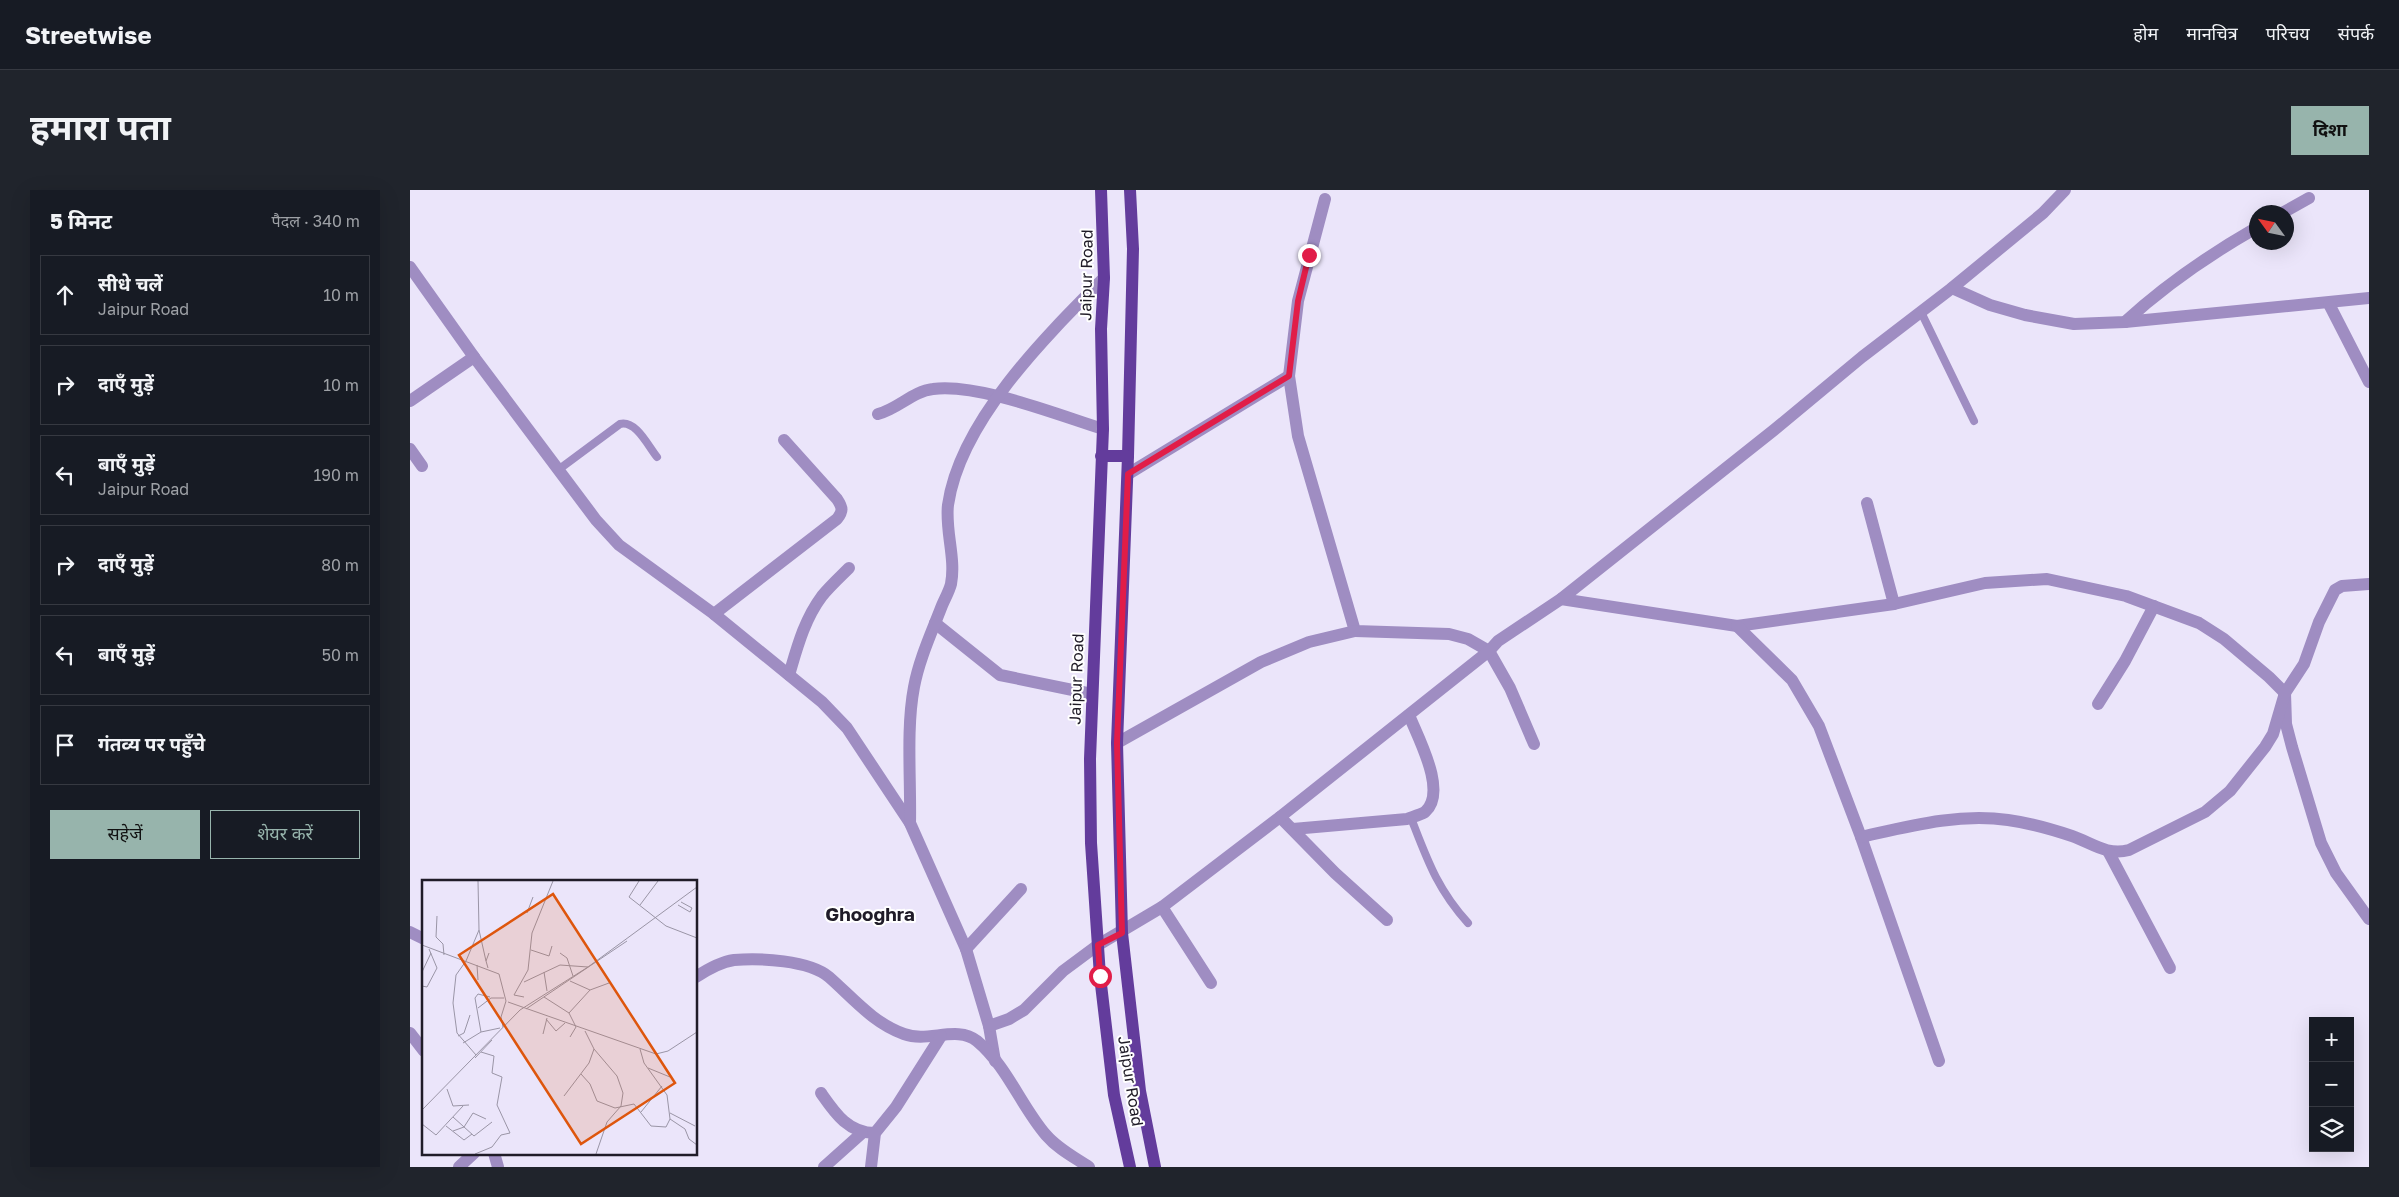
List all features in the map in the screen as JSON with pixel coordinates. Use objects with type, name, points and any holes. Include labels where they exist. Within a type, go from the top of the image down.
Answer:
[{"type":"main road","name":"Jaipur Road","points":[[1101,190],[1104,278],[1101,328],[1103,429],[1090,759],[1091,842],[1098,945],[1114,1095],[1130,1167]]},
{"type":"main road","name":"Jaipur Road","points":[[1130,190],[1133,249],[1128,474],[1117,743],[1122,933],[1140,1091],[1155,1167]]},
{"type":"main road","points":[[1101,456],[1128,456]]},
{"type":"street","points":[[989,1026],[1009,1019],[1024,1010],[1063,971],[1098,945],[1122,933],[1162,906],[1280,817],[1489,651],[1498,641],[1561,599],[1952,288],[2044,213],[2065,190]]},
{"type":"street","points":[[2294,206],[2309,198]]},
{"type":"street","points":[[1325,199],[1298,301],[1289,376],[1300,445],[1355,631]]},
{"type":"street","points":[[2125,322],[2155,295],[2191,268],[2249,232]]},
{"type":"street","points":[[410,267],[558,470],[596,520],[619,545],[714,614],[822,702],[847,728],[910,823],[966,949],[989,1026],[995,1061]]},
{"type":"street","points":[[910,823],[914,687],[935,623],[951,584],[952,566],[948,504],[957,472],[972,438],[999,397],[1050,331],[1104,278]]},
{"type":"street","points":[[1952,288],[1990,306],[2074,324],[2125,322],[2329,304],[2369,298]]},
{"type":"street","points":[[2329,304],[2369,382]]},
{"type":"street","points":[[410,401],[474,357]]},
{"type":"street","points":[[1128,474],[1289,376]]},
{"type":"street","points":[[878,414],[890,411],[922,391],[948,388],[999,397],[1103,429]]},
{"type":"street","points":[[714,614],[836,519],[842,512],[842,507],[836,499],[784,440]]},
{"type":"street","points":[[410,449],[422,466]]},
{"type":"street","points":[[1867,504],[1894,604]]},
{"type":"street","points":[[789,675],[803,629],[810,615],[822,596],[849,568]]},
{"type":"street","points":[[1561,599],[1737,626],[1894,604],[1985,583],[2048,579],[2088,586],[2154,606],[2199,623],[2224,639],[2285,693],[2286,724],[2321,843],[2336,873],[2369,919]]},
{"type":"street","points":[[1861,836],[1940,820],[1976,816],[2041,826],[2075,837],[2108,852],[2118,853],[2129,850],[2205,812],[2230,791],[2273,734],[2285,693],[2304,664],[2319,622],[2334,590],[2342,586],[2369,584]]},
{"type":"street","points":[[2098,704],[2125,661],[2154,606]]},
{"type":"street","points":[[935,623],[1000,675],[1092,694]]},
{"type":"street","points":[[1737,626],[1792,680],[1804,697],[1819,726],[1861,836],[1939,1061]]},
{"type":"street","points":[[1117,743],[1261,662],[1309,642],[1355,631],[1449,634],[1468,639],[1489,651],[1510,688],[1534,744]]},
{"type":"street","points":[[1293,829],[1411,818],[1424,813],[1432,803],[1435,789],[1409,715]]},
{"type":"street","points":[[1280,817],[1335,873],[1387,920]]},
{"type":"street","points":[[2108,852],[2170,968]]},
{"type":"street","points":[[966,949],[1021,889]]},
{"type":"street","points":[[1162,906],[1210,983]]},
{"type":"street","points":[[410,932],[422,938]]},
{"type":"street","points":[[698,976],[714,966],[733,960],[791,962],[808,966],[828,976],[855,1002],[894,1030],[910,1036],[941,1036],[955,1033],[967,1035],[977,1042],[995,1061],[1047,1136],[1089,1167]]},
{"type":"street","points":[[410,1033],[422,1048]]},
{"type":"street","points":[[824,1167],[869,1133],[896,1107],[941,1036]]},
{"type":"street","points":[[821,1093],[836,1115],[869,1133]]},
{"type":"street","points":[[869,1133],[871,1167]]},
{"type":"street","points":[[459,1167],[473,1154]]},
{"type":"street","points":[[494,1154],[498,1167]]},
{"type":"lane","points":[[1921,312],[1974,421]]},
{"type":"lane","points":[[558,470],[625,422],[634,428],[657,457]]},
{"type":"lane","points":[[1411,818],[1433,874],[1449,902],[1468,923]]},
{"type":"district","name":"Ghooghra","points":[[870,914]]},
{"type":"route","points":[[1100,976],[1098,945],[1122,933],[1117,743],[1128,474],[1289,376],[1298,301],[1309,255]]}]
